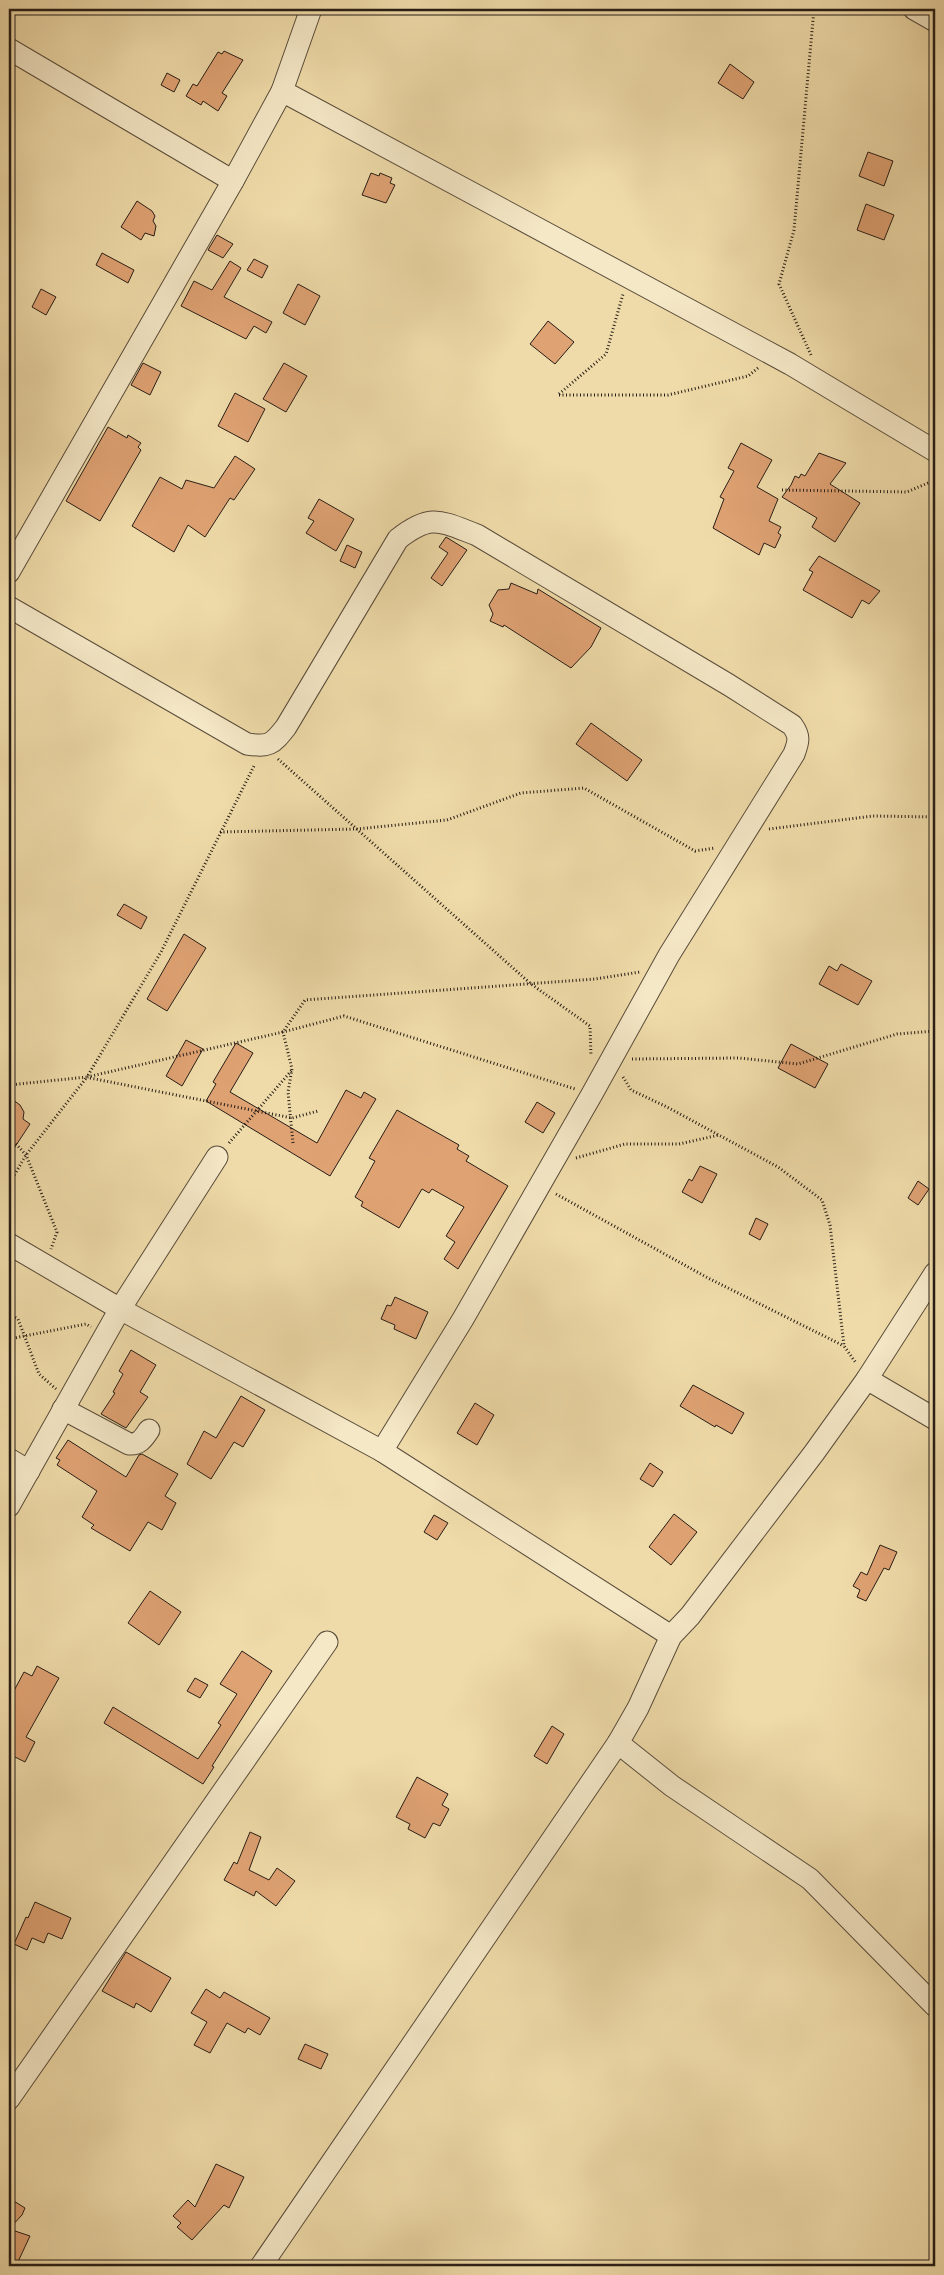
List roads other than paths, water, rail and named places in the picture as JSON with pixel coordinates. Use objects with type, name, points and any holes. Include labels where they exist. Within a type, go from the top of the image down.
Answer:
[{"type":"street","points":[[9,572],[233,181],[282,91],[311,9]]},
{"type":"street","points":[[914,9],[935,21]]},
{"type":"street","points":[[9,49],[233,181]]},
{"type":"street","points":[[282,91],[773,355],[935,451]]},
{"type":"street","points":[[9,607],[247,744],[264,746],[277,739],[286,727],[398,539],[412,528],[428,521],[449,524],[477,535],[729,685],[792,725],[798,733],[798,742],[662,968],[552,1166],[463,1319],[382,1451]]},
{"type":"street","points":[[9,1506],[120,1308],[217,1157]]},
{"type":"street","points":[[9,1244],[120,1308],[382,1451],[670,1636]]},
{"type":"street","points":[[261,2266],[618,1743],[638,1708],[670,1636],[696,1608],[814,1454],[867,1379],[935,1273]]},
{"type":"street","points":[[867,1379],[935,1419]]},
{"type":"street","points":[[66,1405],[129,1444],[135,1445],[150,1430]]},
{"type":"street","points":[[9,1459],[29,1470]]},
{"type":"street","points":[[9,2099],[326,1642]]},
{"type":"street","points":[[618,1743],[672,1786],[810,1879],[935,2006]]}]
